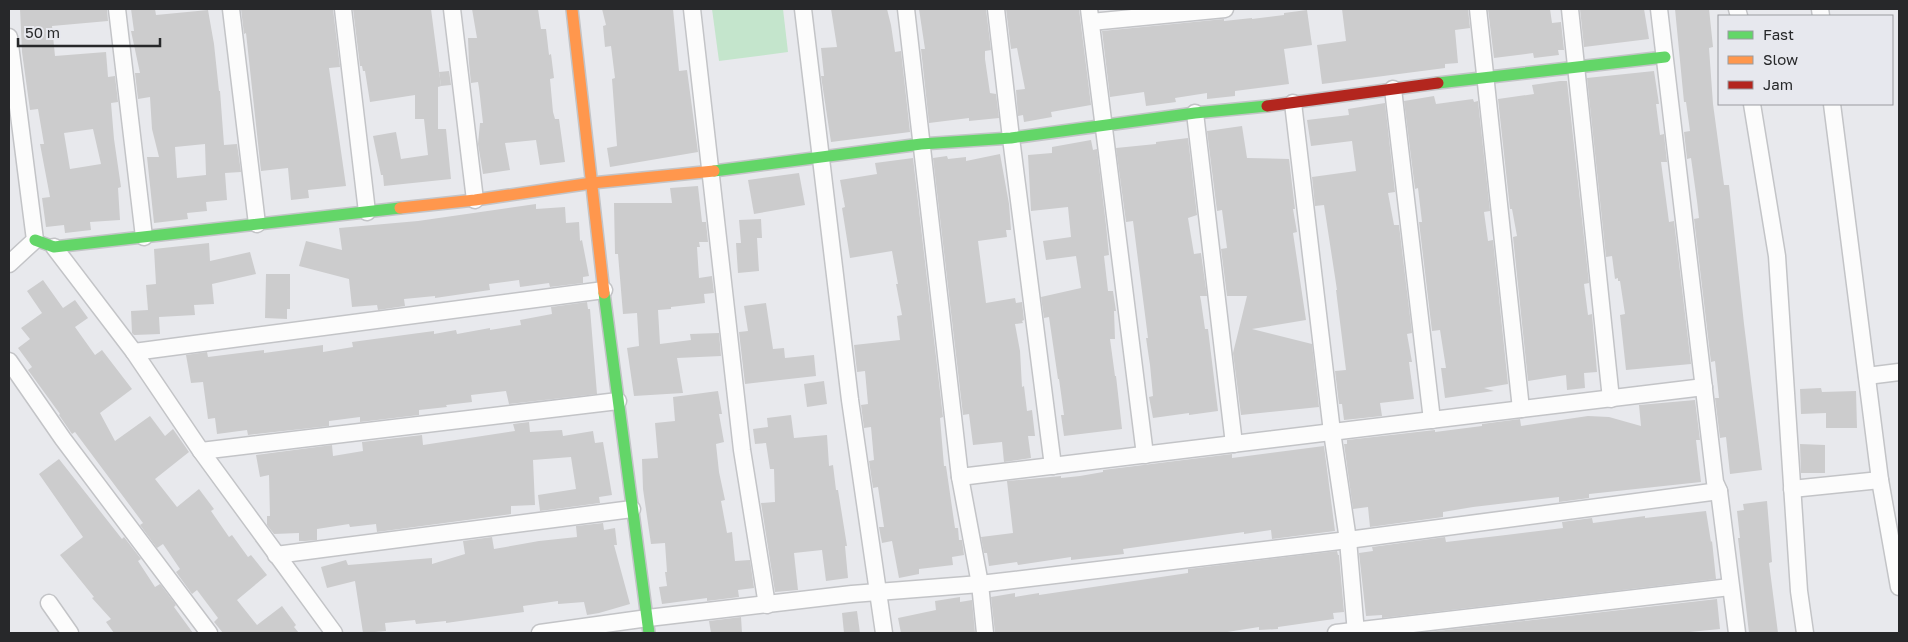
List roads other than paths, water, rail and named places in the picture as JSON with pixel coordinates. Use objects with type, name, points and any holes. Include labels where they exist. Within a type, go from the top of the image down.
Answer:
[{"type":"street","points":[[117,9],[144,237]]},
{"type":"street","points":[[231,9],[257,224]]},
{"type":"street","points":[[343,9],[367,212]]},
{"type":"street","points":[[452,9],[475,200]]},
{"type":"street","points":[[572,9],[604,290],[649,626]]},
{"type":"street","points":[[692,9],[742,450],[767,605]]},
{"type":"street","points":[[803,9],[850,400],[884,633]]},
{"type":"street","points":[[906,9],[960,477],[980,584],[985,633]]},
{"type":"street","points":[[996,9],[1010,138],[1054,466]]},
{"type":"street","points":[[1144,455],[1090,15],[1225,9]]},
{"type":"street","points":[[1478,9],[1521,409]]},
{"type":"street","points":[[1570,9],[1611,399]]},
{"type":"street","points":[[1659,9],[1715,482],[1719,492],[1737,633]]},
{"type":"street","points":[[9,37],[35,240]]},
{"type":"street","points":[[35,240],[54,247],[475,200],[592,183],[711,171],[921,144],[1010,138],[1195,113],[1294,103],[1486,76],[1665,57]]},
{"type":"street","points":[[1393,89],[1432,420]]},
{"type":"street","points":[[1294,103],[1332,432],[1348,540],[1356,632]]},
{"type":"street","points":[[1752,105],[1777,256],[1799,591],[1805,633]]},
{"type":"street","points":[[1832,105],[1880,480],[1899,587]]},
{"type":"street","points":[[1195,113],[1234,444]]},
{"type":"street","points":[[9,264],[35,240]]},
{"type":"street","points":[[54,247],[134,352],[201,451],[334,633]]},
{"type":"street","points":[[134,352],[604,290]]},
{"type":"street","points":[[9,361],[87,470],[209,633]]},
{"type":"street","points":[[1867,376],[1899,372]]},
{"type":"street","points":[[960,477],[1704,388]]},
{"type":"street","points":[[201,451],[618,401]]},
{"type":"street","points":[[1792,489],[1880,480]]},
{"type":"street","points":[[540,633],[649,626],[767,605],[877,592],[980,584],[1348,540],[1719,492]]},
{"type":"street","points":[[276,555],[632,509]]},
{"type":"street","points":[[1336,633],[1730,587]]},
{"type":"street","points":[[49,603],[70,633]]}]
